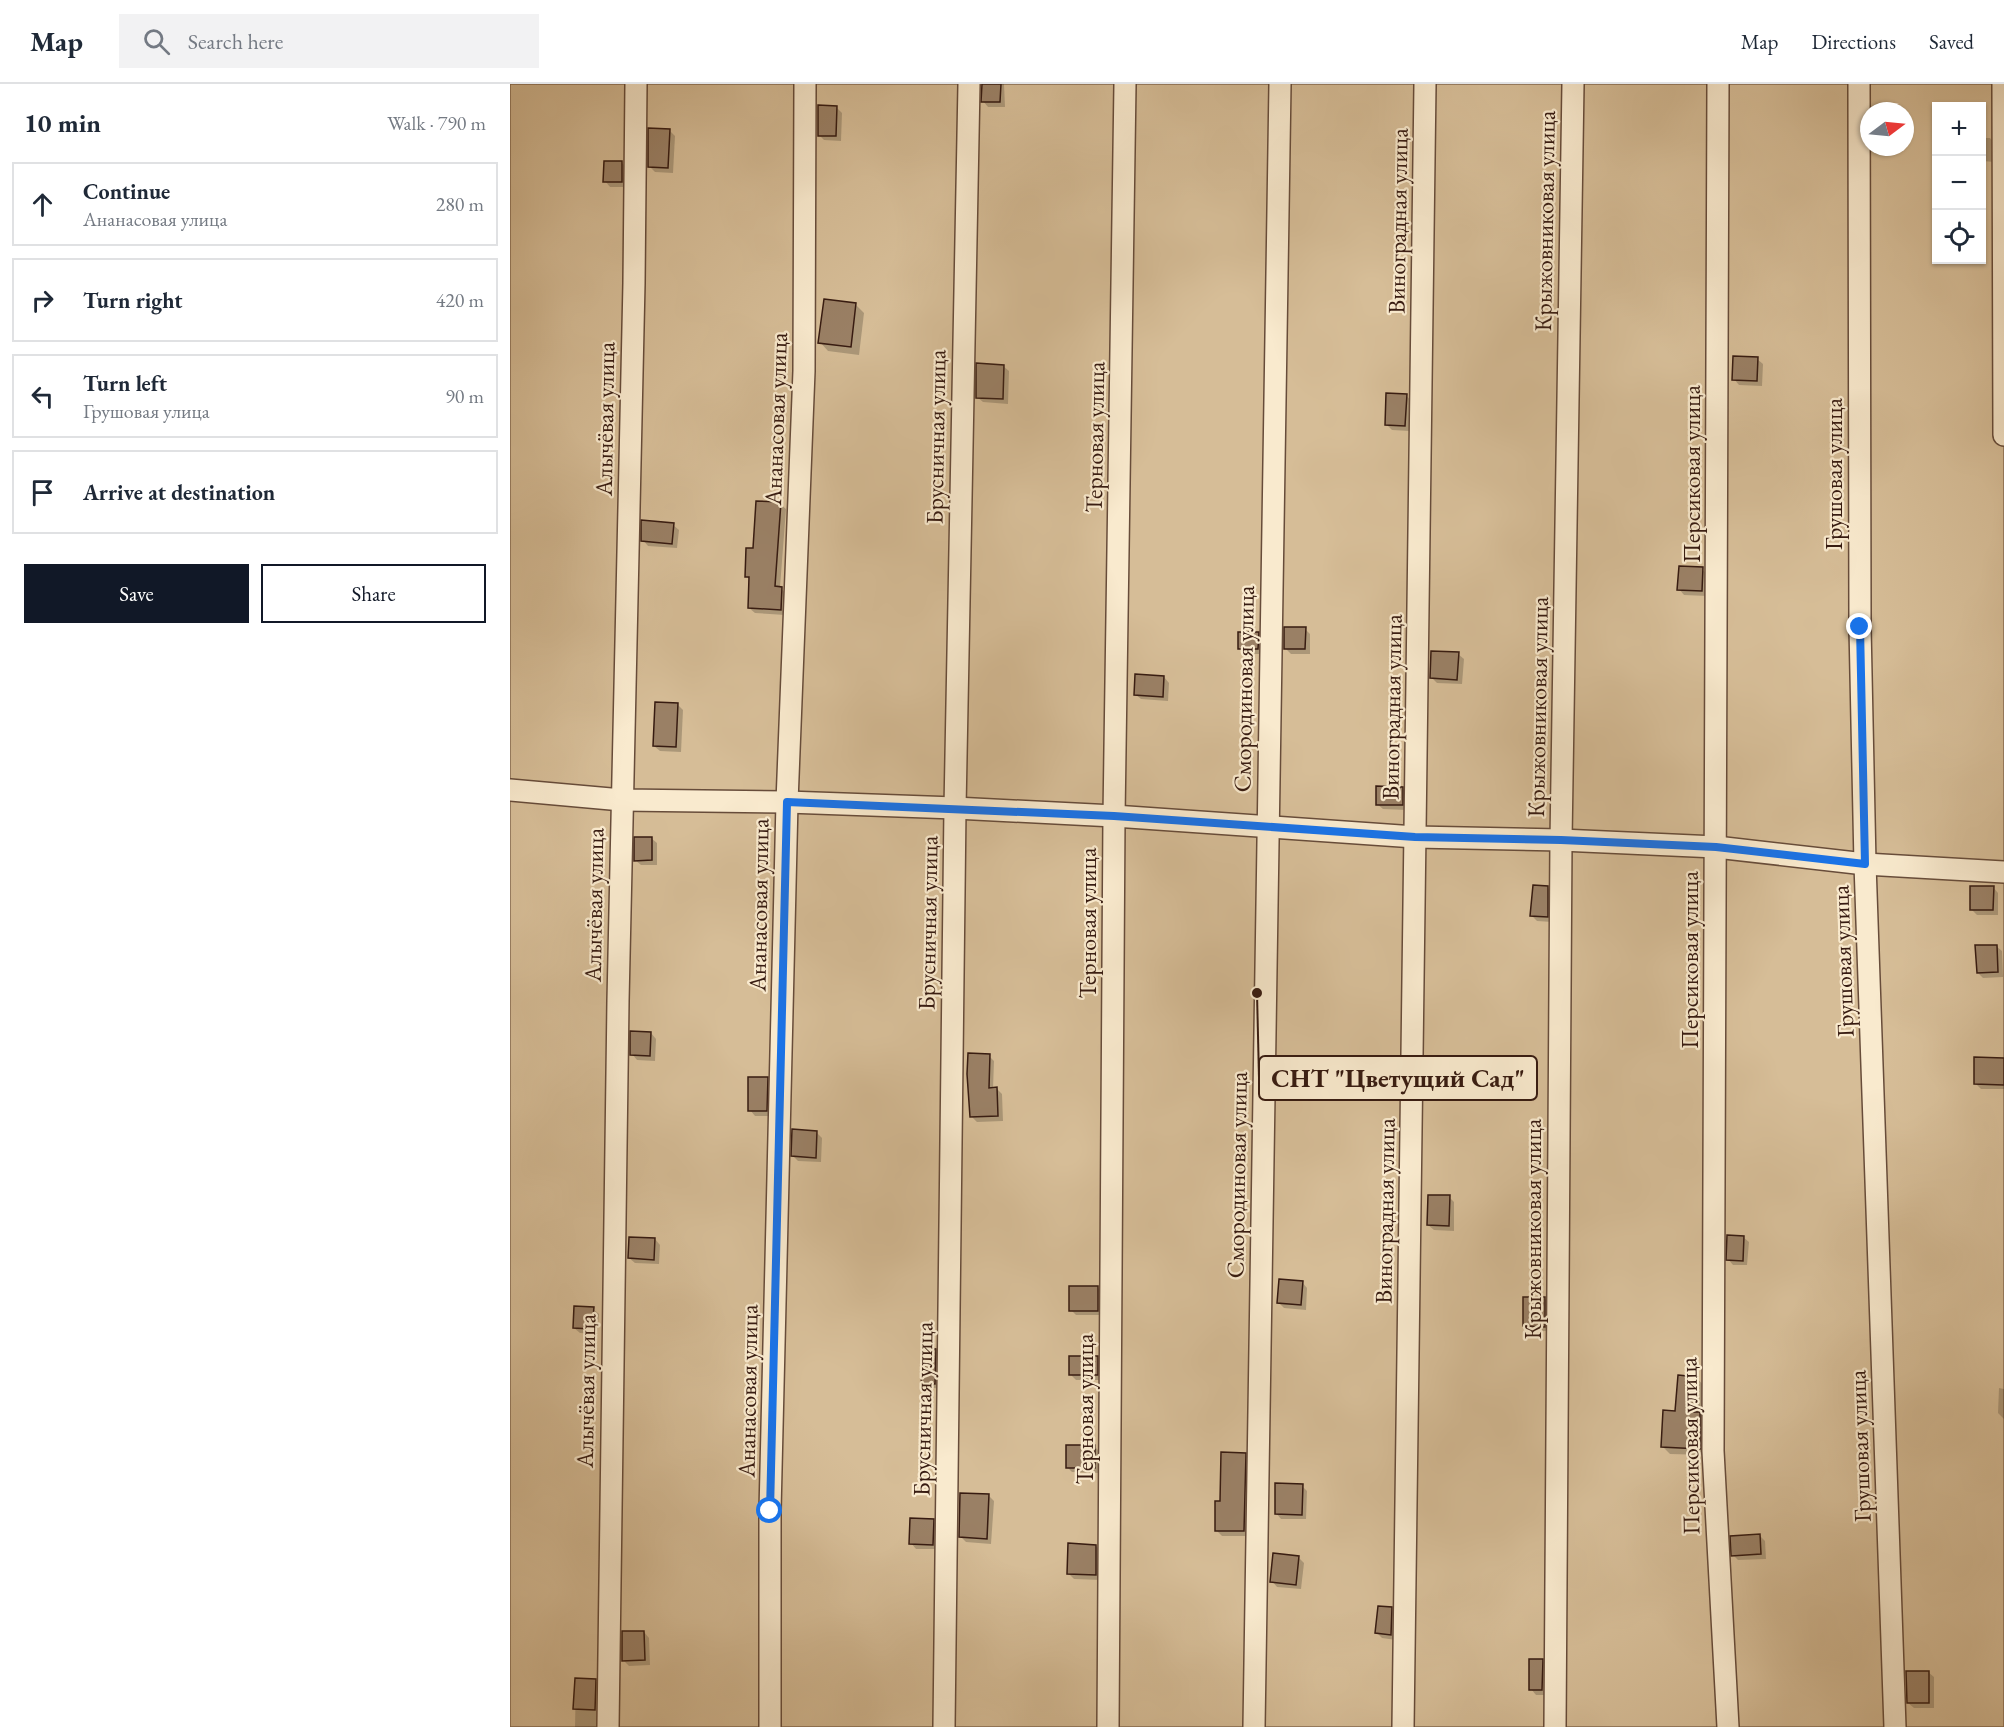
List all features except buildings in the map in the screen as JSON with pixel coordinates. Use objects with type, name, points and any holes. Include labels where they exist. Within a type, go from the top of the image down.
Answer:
[{"type":"street","name":"Алычёвая улица","points":[[608,1727],[636,84]]},
{"type":"street","name":"Ананасовая улица","points":[[770,1727],[770,1511],[787,802],[804,371],[806,84]]},
{"type":"street","name":"Брусничная улица","points":[[944,1727],[955,808],[969,84]]},
{"type":"street","name":"Терновая улица","points":[[1108,1727],[1114,816],[1125,84]]},
{"type":"street","name":"Смородиновая улица","points":[[1254,1727],[1280,84]]},
{"type":"street","name":"Виноградная улица","points":[[1403,1727],[1425,84]]},
{"type":"street","name":"Крыжовниковая улица","points":[[1555,1727],[1561,840],[1573,84]]},
{"type":"street","name":"Персиковая улица","points":[[1718,84],[1713,1450],[1728,1727]]},
{"type":"street","name":"Грушовая улица","points":[[1859,84],[1860,627],[1865,864],[1895,1727]]},
{"type":"street","points":[[2003,84],[2004,435]]},
{"type":"street","points":[[510,790],[622,800],[787,802],[955,808],[1114,816],[1415,837],[1561,840],[1716,847],[1865,864],[2004,872]]},
{"type":"shaded area","points":[[510,84],[2004,84],[2004,1727],[510,1727]]},
{"type":"place","name":"СНТ \"Цветущий Сад\"","points":[[1257,993]]},
{"type":"route","points":[[770,1511],[787,802],[1114,816],[1415,837],[1561,840],[1716,847],[1865,864],[1860,627]]}]
